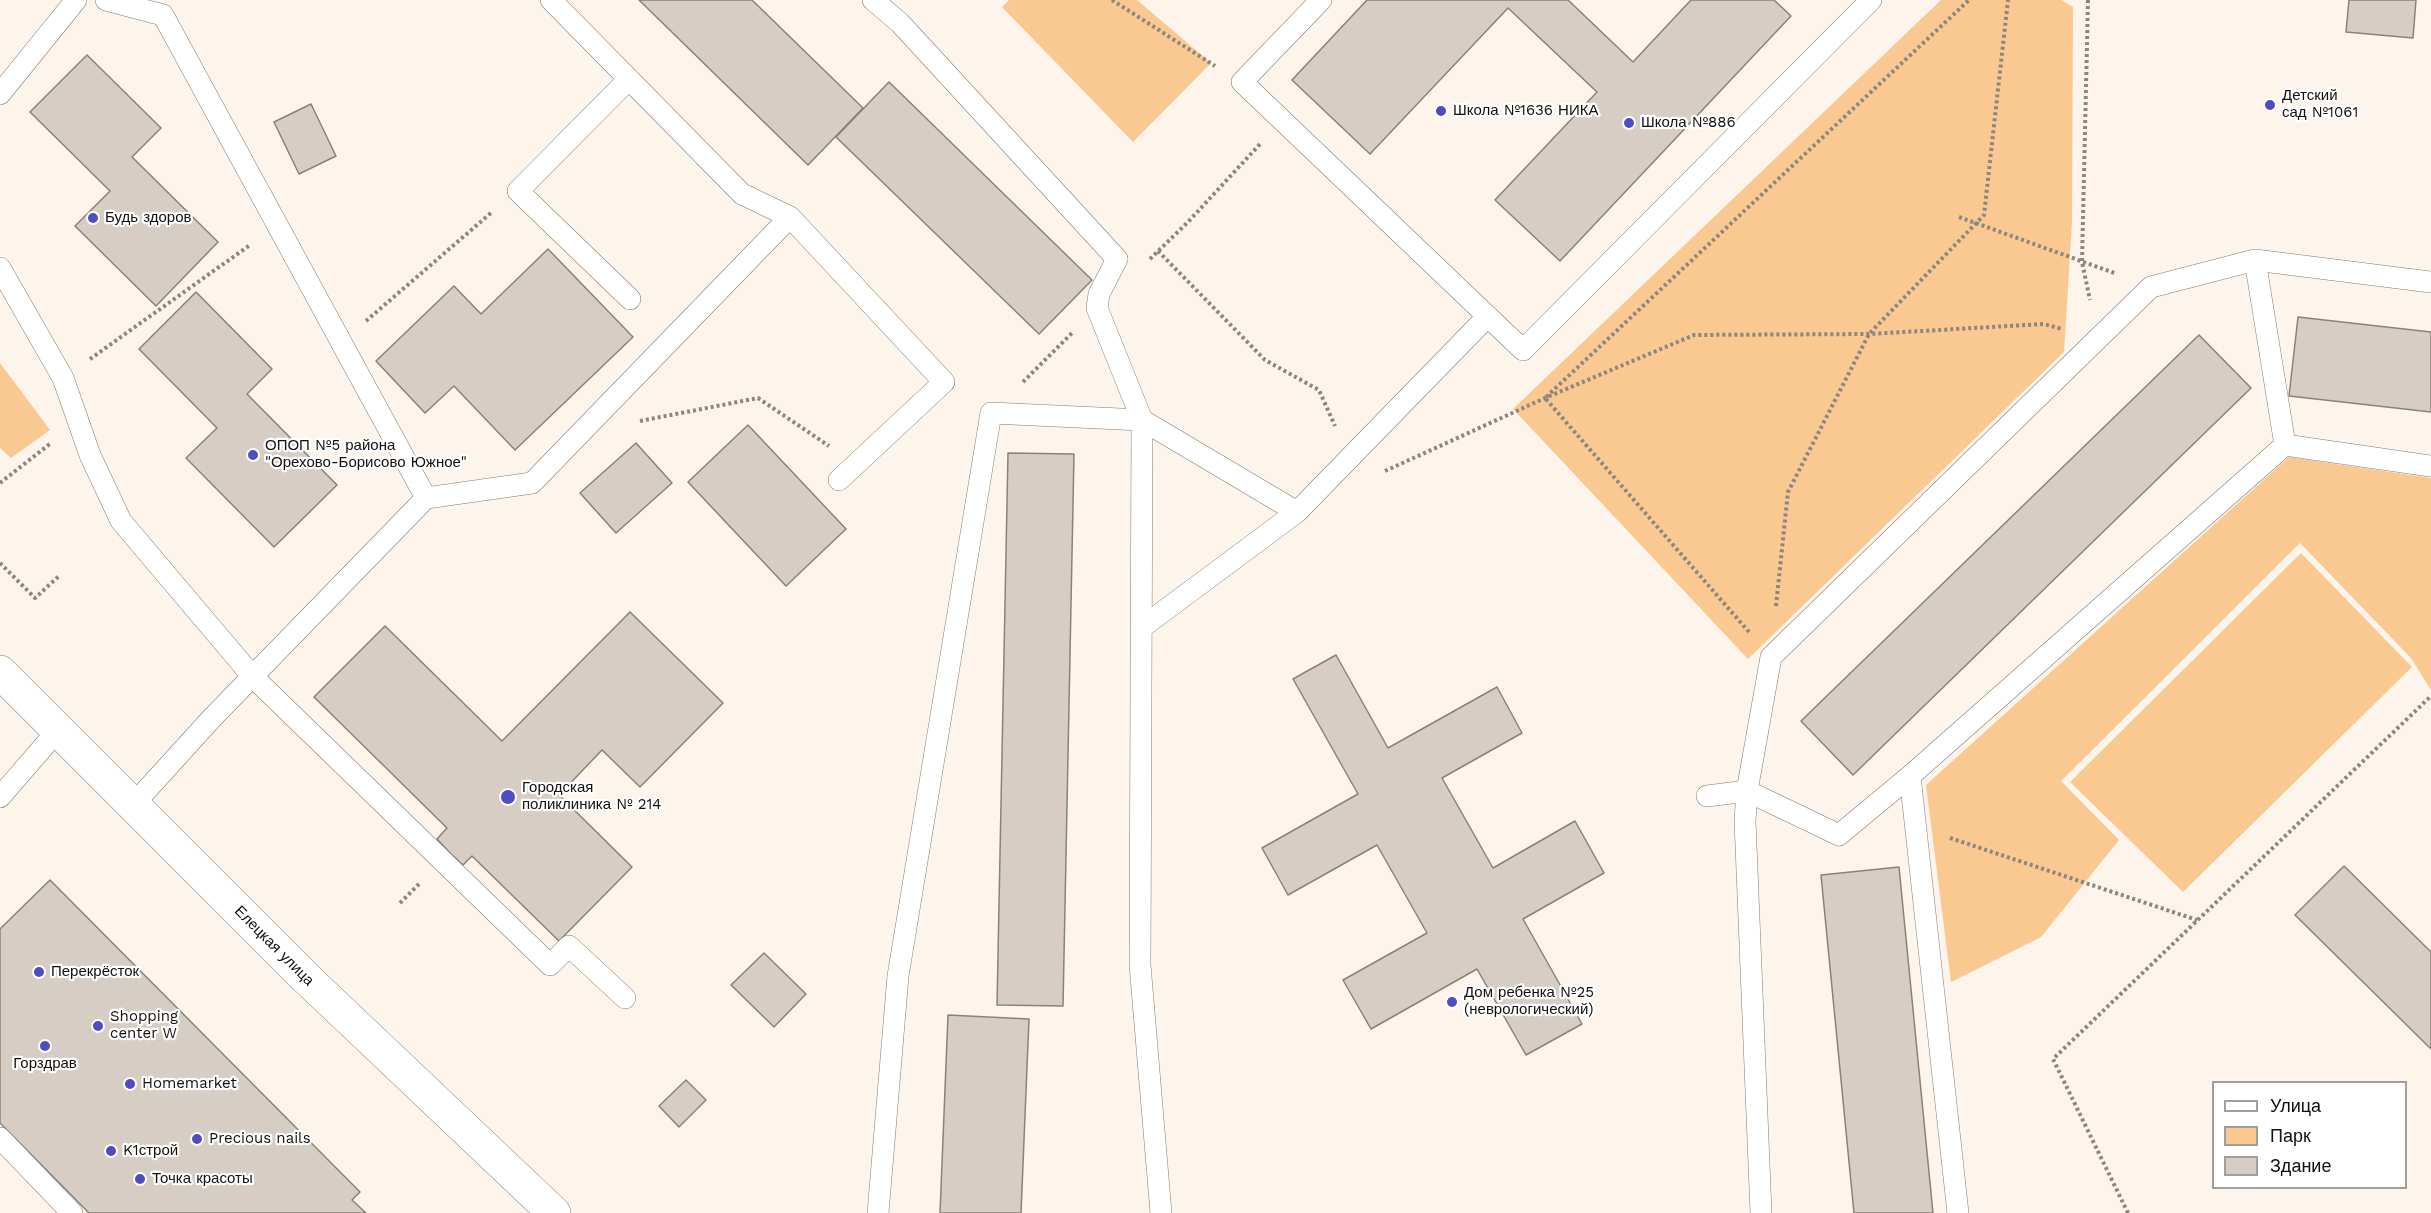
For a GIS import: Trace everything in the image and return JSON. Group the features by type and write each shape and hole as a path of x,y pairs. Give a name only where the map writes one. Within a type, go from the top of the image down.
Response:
{"street":[{"name":"Елецкая улица","path":"0,672 306,978 554,1213"}],"lane":[{"path":"0,94 76,0"},
{"path":"106,0 163,15 426,498"},
{"path":"551,0 742,194 790,218 944,382 839,480"},
{"path":"873,0 900,23 1117,259 1099,294 1097,308 1142,420 1140,965 1161,1213"},
{"path":"1321,0 1242,82 1523,351 1871,0"},
{"path":"629,79 518,190 630,299"},
{"path":"132,806 212,718 426,498 532,483 790,218"},
{"path":"2255,260 2285,445"},
{"path":"1761,1213 1745,821 1747,791 1771,657 2151,287 2255,260 2431,282"},
{"path":"0,268 63,378 90,455 121,521 254,677 550,965 570,946 625,998"},
{"path":"1141,627 1297,512 1487,317"},
{"path":"878,1213 898,976 991,412 1142,420 1297,512"},
{"path":"1707,796 1747,791 1839,835 1910,776 2285,445 2431,466"},
{"path":"0,797 58,730"},
{"path":"1910,776 1958,1213"},
{"path":"0,1138 72,1213"}],"path":[{"path":"1112,0 1242,82"},
{"path":"1545,398 1969,0"},
{"path":"1771,657 1788,492 1869,334 1978,224 1984,215 2008,0"},
{"path":"1383,472 1545,398 1694,335 1869,334 2044,324 2097,339 2082,262 2088,0"},
{"path":"341,342 518,190"},
{"path":"1959,217 2151,287"},
{"path":"63,378 278,225"},
{"path":"1158,251 1264,360 1319,390 1349,458"},
{"path":"1545,398 1771,657"},
{"path":"582,432 758,399 857,464"},
{"path":"0,483 78,422"},
{"path":"0,563 35,598 59,576"},
{"path":"2128,1213 2053,1059 2431,696"},
{"path":"1915,826 2197,920"}],"green space":[{"path":"1009,0 1137,0 1211,63 1133,142 1002,7"},
{"path":"1941,0 2061,0 2073,7 2072,222 2064,352 1748,659 1513,409"},
{"path":"0,363 50,430 11,458 0,448"},
{"path":"2289,457 2431,478 2431,690 2411,658 2300,543 2061,781 2119,840 2041,937 1951,982 1926,785"},
{"path":"2301,553 2412,667 2183,892 2070,782"}],"building":[{"path":"639,0 752,0 863,108 808,165"},
{"name":"Школа №886","path":"1367,0 1568,0 1633,62 1691,0 1774,0 1791,16 1560,261 1495,200 1597,92 1508,8 1370,154 1292,80"},
{"path":"2349,0 2416,0 2413,38 2346,32"},
{"path":"87,55 161,128 132,157 218,242 156,306 75,226 110,191 30,112"},
{"path":"889,82 1092,280 1039,334 836,137"},
{"path":"311,104 336,156 299,174 274,122"},
{"path":"548,249 633,337 515,450 454,386 425,413 376,361 454,286 481,314"},
{"path":"196,292 272,369 247,394 337,485 274,547 186,458 217,428 139,349"},
{"path":"2298,317 2431,332 2431,412 2289,396"},
{"path":"2199,335 2251,388 1853,775 1801,721"},
{"path":"748,425 846,529 786,586 688,482"},
{"path":"636,443 672,483 616,533 580,493"},
{"path":"1008,453 1074,454 1063,1006 997,1005"},
{"path":"630,612 723,703 640,787 602,750 559,795 632,867 559,941 472,856 463,865 450,853 437,839 447,828 314,697 385,626 502,741"},
{"path":"1336,655 1388,748 1497,687 1522,733 1442,778 1493,868 1575,821 1604,873 1523,919 1582,1024 1526,1055 1477,969 1371,1029 1343,980 1427,933 1377,845 1288,895 1262,848 1358,794 1293,679"},
{"path":"2344,866 2431,952 2431,1049 2295,915"},
{"path":"1899,867 1933,1213 1854,1213 1821,875"},
{"name":"Shopping center W","path":"50,880 360,1192 352,1200 366,1213 89,1213 0,1123 0,929"},
{"path":"764,953 806,994 774,1027 731,985"},
{"path":"948,1015 1029,1019 1021,1213 940,1213"},
{"path":"686,1080 706,1100 679,1127 659,1106"}],"place":[{"name":"Детский сад №1061","path":"2270,105"},
{"name":"Школа №1636 НИКА","path":"1441,111"},
{"name":"Школа №886","path":"1629,123"},
{"name":"Будь здоров","path":"93,218"},
{"name":"ОПОП №5 района \"Орехово-Борисово Южное\"","path":"253,455"},
{"name":"Городская поликлиника № 214","path":"508,797"},
{"name":"Перекрёсток","path":"39,972"},
{"name":"Дом ребенка №25 (неврологический)","path":"1452,1002"},
{"name":"Shopping center W","path":"98,1026"},
{"name":"Горздрав","path":"45,1046"},
{"name":"Homemarket","path":"130,1084"},
{"name":"Precious nails","path":"197,1139"},
{"name":"K1строй","path":"111,1151"},
{"name":"Точка красоты","path":"140,1179"}]}
